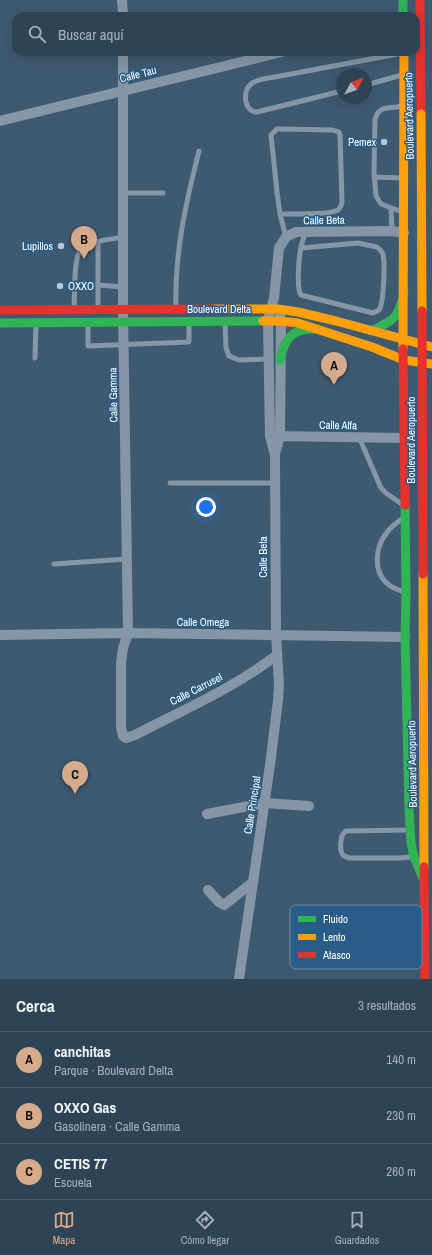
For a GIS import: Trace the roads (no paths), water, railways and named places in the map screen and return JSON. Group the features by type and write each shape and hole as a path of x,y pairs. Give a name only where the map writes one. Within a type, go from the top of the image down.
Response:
{"main road":[{"path":"403,0 403,12"},
{"name":"Boulevard Aeropuerto","path":"420,0 425,830 424,880 426,979"},
{"name":"Boulevard Aeropuerto","path":"404,56 403,340 405,405 405,637 409,808 410,830 414,857 424,880"},
{"path":"404,293 408,306 414,316 424,324 431,326"},
{"path":"371,331 395,318 401,309 404,293"},
{"name":"Boulevard Delta","path":"0,310 274,309 298,312 432,347"},
{"name":"Boulevard Delta","path":"0,323 281,321 298,323 372,347 404,360 432,364"},
{"path":"274,359 285,342 293,334 306,328 320,330"},
{"path":"405,405 410,396 421,383 432,380"}],"street":[{"path":"122,0 123,12"},
{"name":"Calle Gamma","path":"123,56 123,310 128,633 123,648 121,663 121,727 123,737"},
{"name":"Calle Tau","path":"0,121 265,56"},
{"name":"Calle Beta","path":"276,634 274,359 268,320 274,309 279,248 286,237 296,232 392,231 404,233"},
{"name":"Calle Beta","path":"274,309 281,321 274,359"},
{"name":"Calle Alfa","path":"275,436 405,438"},
{"name":"Calle Omega","path":"0,635 128,633 405,637"},
{"name":"Calle Principal","path":"239,979 265,803 278,700 279,685 276,634"},
{"name":"Calle Carrusel","path":"123,737 126,738 135,735 229,686 277,655"},
{"path":"207,814 265,803 309,806"},
{"path":"208,890 224,906 252,883"}],"lane":[{"path":"336,92 257,112 252,112 249,109 246,100 248,87 256,81 388,56"},
{"path":"372,83 404,75"},
{"path":"404,105 384,108 377,112 375,116 374,176 374,191 381,204 404,213"},
{"path":"280,214 326,213 337,211 340,208 342,201 339,132 332,130 282,128 273,132 271,140 280,214 286,237"},
{"path":"176,310 177,271 182,228 198,151"},
{"path":"374,176 404,178"},
{"path":"124,193 163,193"},
{"path":"391,208 392,231"},
{"path":"301,248 358,243 378,246 382,254 383,262 383,299 379,310 373,313 301,295 298,284 301,248 306,232"},
{"path":"74,310 77,256 82,248 85,245 124,237"},
{"path":"98,242 98,310"},
{"path":"98,285 124,287"},
{"path":"88,323 88,346 189,342 189,321"},
{"path":"225,321 226,348 229,356 239,360 274,359"},
{"path":"35,358 36,323"},
{"path":"359,437 381,488 405,506"},
{"path":"170,483 275,483"},
{"path":"405,516 388,532 380,544 377,566 383,578 390,586 406,593"},
{"path":"54,564 127,560"},
{"path":"425,830 346,831 341,836 342,853 345,857 349,858 399,858 425,856"}],"place":[{"name":"Pemex","path":"384,142"},
{"name":"Lupillos","path":"61,246"},
{"name":"OXXO Gas","path":"84,259"},
{"name":"OXXO","path":"60,286"},
{"name":"canchitas","path":"334,385"},
{"name":"CETIS 77","path":"75,794"}]}
